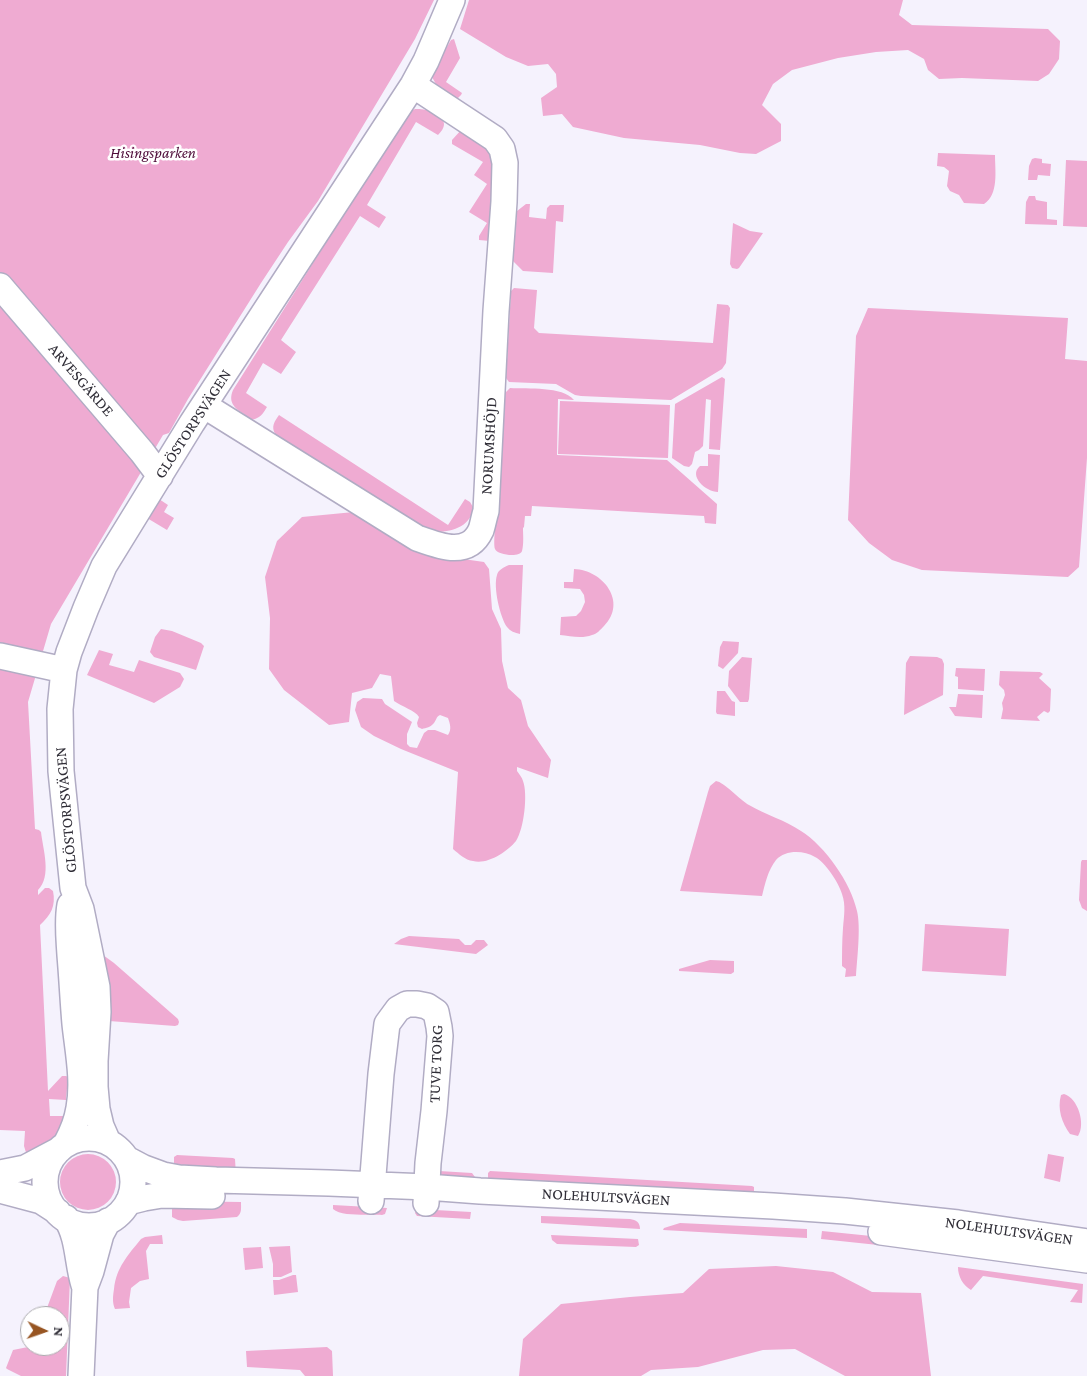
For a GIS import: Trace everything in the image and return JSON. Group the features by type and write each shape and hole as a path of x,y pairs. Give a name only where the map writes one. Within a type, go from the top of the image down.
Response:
{"street":[{"name":"GLÖSTORPSVÄGEN","path":"108,1142 101,1126 95,1087 98,987 81,909 73,888 60,759 60,709 64,670 86,608 104,566 192,423 205,406 413,85 426,61 452,0"},
{"name":"NORUMSHÖJD","path":"205,406 417,538 442,547 460,548 472,544 480,531 486,511 505,163 502,149 495,139 413,85"},
{"name":"ARVESGÄRDE","path":"0,286 142,452 160,476"},
{"path":"0,656 64,670"},
{"name":"GLÖSTORPSVÄGEN","path":"63,1147 74,1127 79,1109 81,1090 68,916 73,888"},
{"name":"TUVE TORG","path":"371,1193 387,1024 398,1009 407,1004 417,1004 427,1006 436,1012 440,1036 426,1195"},
{"path":"0,1173 25,1168 83,1138 100,1139 108,1142"},
{"name":"NOLEHULTSVÄGEN","path":"108,1142 127,1158 144,1168 163,1175 179,1178 225,1180 371,1193 814,1209 958,1223 1087,1242"},
{"path":"63,1147 49,1164 46,1182 48,1195 50,1201 72,1227 80,1273 85,1287"},
{"path":"0,1190 41,1201 76,1223 96,1225 108,1221 120,1213 131,1196 133,1174 127,1158"},
{"name":"NOLEHULTSVÄGEN","path":"128,1202 162,1195 294,1198 371,1193"},
{"name":"NOLEHULTSVÄGEN","path":"426,1195 813,1224 1087,1260"},
{"path":"81,1376 85,1287 101,1234 108,1221"}],"green space":[{"name":"Hisingsparken","path":"0,0 434,0 415,39 318,201 261,283 188,399 169,433 163,435 51,624 28,702 35,829 41,832 46,862 45,878 38,890 38,895 45,888 49,888 53,891 54,896 52,910 40,925 48,1091 62,1076 68,1077 66,1100 49,1099 50,1116 70,1116 57,1139 28,1159 24,1146 25,1131 0,1130"},
{"path":"469,0 903,0 899,15 912,25 1048,29 1060,41 1059,59 1049,74 1038,81 939,79 928,70 924,59 908,50 876,52 838,58 792,70 773,84 762,105 781,124 781,141 756,154 740,153 700,145 624,138 573,127 562,114 543,116 541,98 557,87 556,74 548,64 528,66 506,57 460,29"},
{"path":"454,39 460,58 446,82 462,93 457,99 437,86 432,77 441,57 451,40"},
{"path":"415,109 428,110 441,117 444,124 442,130 438,135 416,122 367,205 386,217 379,228 360,216 281,340 296,352 281,374 263,363 246,393 267,407 257,418 249,418 233,404 231,398 233,390 383,152 410,112"},
{"path":"462,129 494,153 490,241 479,240 479,236 487,223 469,212 487,184 474,175 483,162 452,144 452,140"},
{"path":"938,153 995,155 995,182 989,200 984,204 964,203 959,195 950,191 947,186 949,171 944,167 937,166"},
{"path":"1032,159 1042,159 1042,163 1051,164 1050,176 1038,175 1037,180 1028,180 1029,166"},
{"path":"1066,160 1087,161 1087,227 1063,226"},
{"path":"1029,196 1035,196 1036,200 1047,202 1047,219 1057,220 1057,225 1025,224 1026,202"},
{"path":"526,204 530,204 529,217 546,219 547,208 550,205 564,205 563,222 556,221 553,273 523,271 513,261 517,211"},
{"path":"733,223 750,231 763,233 737,269 732,268 730,264"},
{"path":"514,288 537,290 534,328 539,333 713,343 717,304 728,305 730,308 726,363 722,369 671,400 581,396 575,395 556,384 509,382 506,378 511,291"},
{"path":"868,308 1068,318 1065,359 1087,361 1087,458 1079,567 1068,577 922,570 892,560 869,543 848,520 856,336"},
{"path":"722,377 725,379 720,450 709,449 711,400 706,399 703,446 695,452 692,464 689,467 684,466 672,458 675,404"},
{"path":"510,388 553,390 561,392 574,400 558,399 557,455 667,460 717,504 716,524 705,523 704,516 532,506 531,516 525,516 522,551 517,554 508,555 500,553 495,549 494,536 504,399 505,393"},
{"path":"560,401 670,405 668,458 558,454"},
{"path":"279,415 448,525 465,499 473,507 468,520 463,525 449,531 428,531 276,435 273,427"},
{"path":"708,454 720,455 718,492 708,489 697,479 696,474 700,466 708,466"},
{"path":"159,499 168,505 164,512 174,518 167,530 147,518"},
{"path":"354,512 442,556 484,562 489,569 492,609 501,629 502,661 508,688 521,700 528,726 551,760 548,778 517,767 517,771 523,781 525,794 519,836 502,853 490,859 478,862 470,860 453,849 458,772 374,736 361,727 355,710 357,702 363,698 382,699 385,704 412,722 407,734 407,744 410,747 417,748 424,733 428,730 435,730 448,735 450,724 448,718 440,715 430,726 422,729 418,727 419,717 411,710 394,701 391,676 380,674 372,688 352,693 349,722 329,725 284,690 269,669 270,618 265,577 277,541 302,517"},
{"path":"509,565 523,565 520,634 513,632 507,627 498,602 496,580 498,573"},
{"path":"574,569 585,571 603,581 613,598 614,607 611,617 598,632 584,637 560,635 561,617 576,616 581,611 585,602 584,595 580,589 564,588 564,582 573,582"},
{"path":"161,629 172,631 204,646 196,670 154,657 150,652 155,637"},
{"path":"723,641 739,642 738,653 723,669 718,666 720,647"},
{"path":"99,650 113,654 109,665 134,672 139,660 180,673 184,679 180,687 154,703 87,675"},
{"path":"910,656 937,657 942,659 944,664 943,695 904,715 906,663"},
{"path":"742,657 752,658 748,702 740,702 728,686 729,671"},
{"path":"956,668 985,669 984,691 958,689 958,677 955,676"},
{"path":"1000,671 1040,672 1043,674 1039,678 1051,689 1050,711 1048,713 1044,711 1037,717 1040,721 1001,719 1002,703 1005,695 1004,690 999,685"},
{"path":"717,691 725,691 732,701 735,702 735,716 717,714"},
{"path":"958,694 983,695 982,718 955,716 949,707 956,707"},
{"path":"716,781 723,784 749,805 801,831 819,846 836,866 849,889 857,911 859,935 856,976 845,977 846,969 842,966 844,902 842,894 831,873 815,857 800,852 784,854 776,860 771,868 762,896 680,891 708,792 710,786"},
{"path":"1082,860 1087,860 1087,911 1082,908 1079,900"},
{"path":"925,924 1009,929 1006,976 922,971"},
{"path":"409,936 459,939 465,945 471,945 476,940 484,940 488,945 476,954 394,944"},
{"path":"103,955 178,1019 178,1025 109,1021"},
{"path":"710,960 734,961 734,972 731,974 679,971 679,969"},
{"path":"1061,1095 1069,1096 1077,1106 1081,1118 1078,1136 1070,1134 1063,1121 1060,1111 1060,1100"},
{"path":"88,1154 99,1156 108,1162 114,1171 116,1182 114,1193 108,1202 99,1208 88,1210 77,1208 68,1202 62,1193 60,1182 62,1171 68,1162 77,1156"},
{"path":"1048,1154 1064,1157 1060,1182 1044,1178"},
{"path":"177,1155 233,1158 235,1159 236,1175 174,1171 174,1157"},
{"path":"439,1171 472,1173 475,1177 474,1185 442,1178"},
{"path":"490,1171 752,1186 754,1187 754,1193 488,1186 488,1173"},
{"path":"172,1201 241,1202 241,1211 237,1217 183,1221 172,1217"},
{"path":"333,1205 387,1208 385,1214 382,1215 356,1215 337,1212 333,1209"},
{"path":"417,1209 471,1212 470,1219 417,1216 415,1213"},
{"path":"541,1216 630,1219 637,1222 640,1229 541,1223"},
{"path":"680,1223 807,1229 807,1238 663,1230"},
{"path":"822,1231 881,1237 935,1251 821,1239"},
{"path":"162,1235 163,1244 150,1244 146,1251 149,1279 140,1281 131,1288 130,1308 115,1309 113,1299 115,1281 123,1262 141,1239"},
{"path":"551,1235 638,1239 639,1245 636,1247 557,1244 552,1240"},
{"path":"290,1246 292,1272 281,1277 273,1277 273,1264 269,1247"},
{"path":"261,1247 263,1268 245,1270 243,1248"},
{"path":"776,1266 833,1272 872,1292 921,1293 931,1376 845,1376 795,1349 763,1350 698,1367 651,1370 641,1376 519,1376 523,1339 561,1304 683,1293 709,1269"},
{"path":"958,1267 1083,1284 1082,1303 1070,1302 1078,1290 983,1276 971,1290 961,1280"},
{"path":"296,1275 298,1292 274,1295 273,1280"},
{"path":"63,1276 70,1278 69,1306 48,1306 57,1281"},
{"path":"327,1347 332,1351 333,1376 305,1376 300,1370 247,1367 246,1351"},
{"path":"20,1349 20,1356 67,1356 66,1376 21,1376 6,1368 13,1350"}]}
